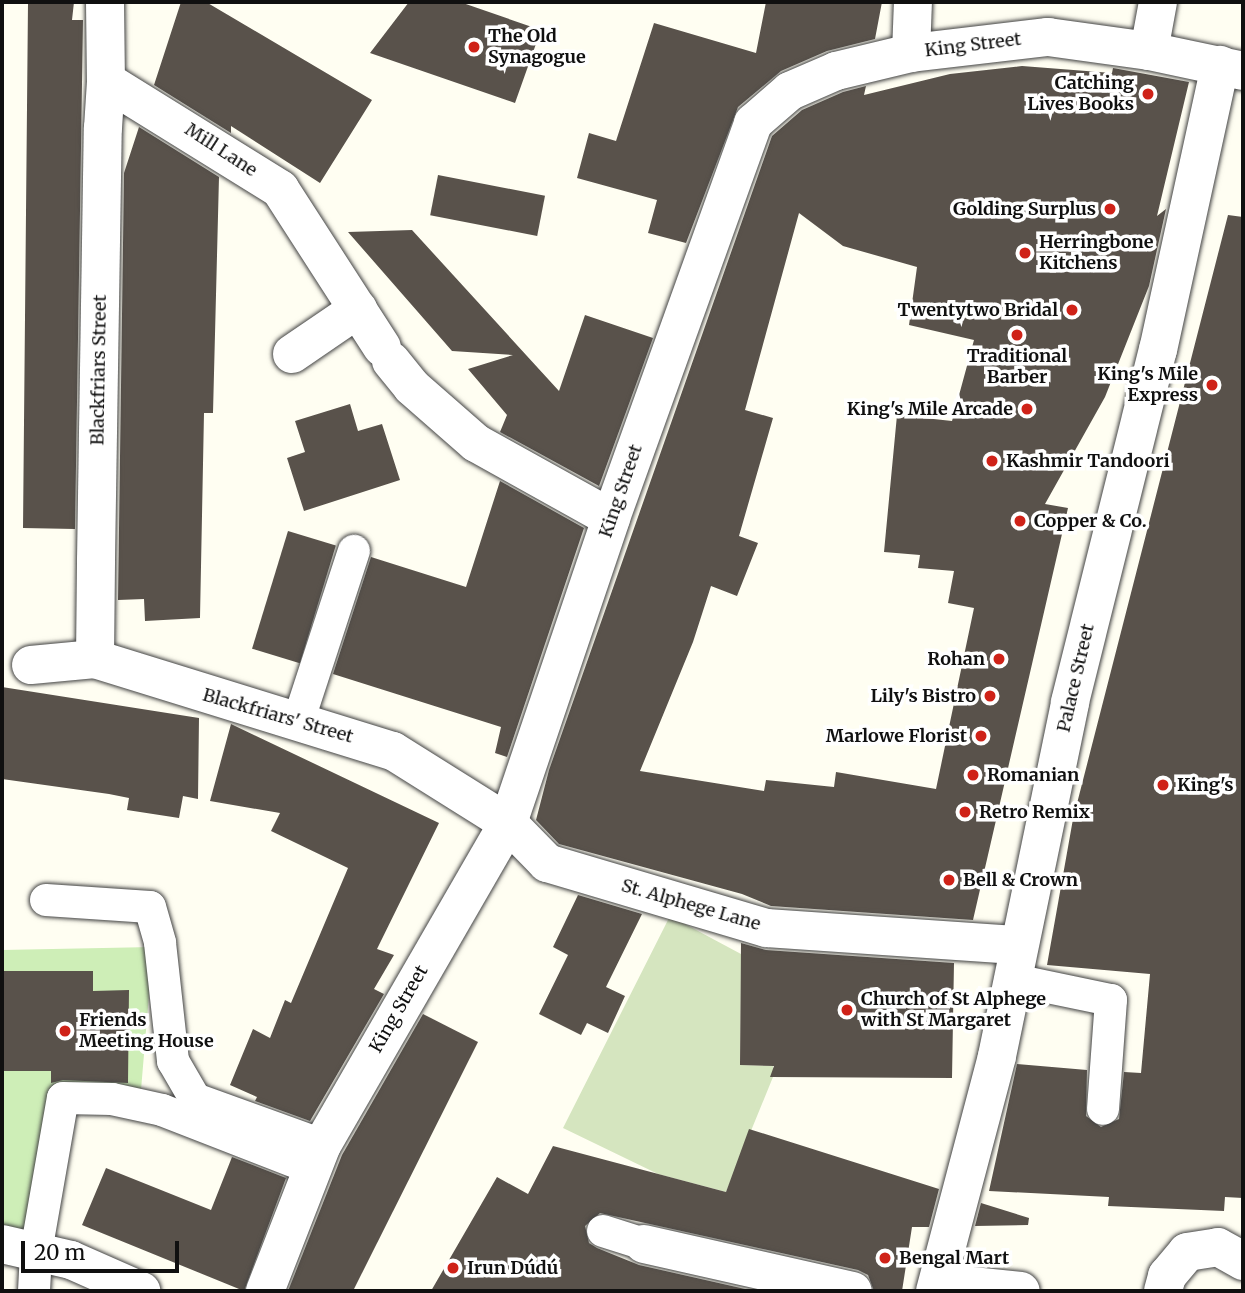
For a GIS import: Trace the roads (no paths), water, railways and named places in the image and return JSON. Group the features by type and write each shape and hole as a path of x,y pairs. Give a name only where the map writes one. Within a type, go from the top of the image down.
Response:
{"street":[{"path":"105,2 106,81"},
{"path":"911,53 913,2"},
{"path":"1149,51 1158,2"},
{"name":"King Street","path":"265,1291 316,1156 508,823 611,518 753,123 790,91 824,76 911,53 1048,37 1149,51 1232,68"},
{"name":"Palace Street","path":"941,1286 1016,963 1070,702 1232,68"},
{"name":"Blackfriars Street","path":"95,659 103,128 106,81"},
{"name":"Mill Lane","path":"106,81 280,189 386,354 412,387 476,443 611,518"},
{"path":"292,354 358,309"},
{"name":"Blackfriars' Street","path":"31,665 95,659 181,688 299,719 393,751 508,823"},
{"name":"St. Alphege Lane","path":"508,823 547,863 767,928 1016,963"},
{"path":"644,1244 853,1291"},
{"path":"1163,1291 1167,1276 1187,1252 1218,1247 1243,1261"},
{"path":"19,1248 71,1260 141,1291"},
{"path":"941,1286 1021,1291"}],"lane":[{"path":"299,719 354,551"},
{"path":"46,900 150,907 160,943 173,1061 195,1098 316,1156"},
{"path":"1016,963 1111,1000 1103,1109"},
{"path":"34,1291 19,1248 63,1098 112,1099 162,1110 316,1156"},
{"path":"603,1231 644,1244"}],"place":[{"name":"The Old Synagogue","path":"474,47"},
{"name":"Catching Lives Books","path":"1148,94"},
{"name":"Golding Surplus","path":"1110,209"},
{"name":"Herringbone Kitchens","path":"1025,253"},
{"name":"Twentytwo Bridal","path":"1072,310"},
{"name":"Traditional Barber","path":"1017,335"},
{"name":"King's Mile Express","path":"1212,385"},
{"name":"King's Mile Arcade","path":"1027,409"},
{"name":"Kashmir Tandoori","path":"992,461"},
{"name":"Copper & Co.","path":"1020,521"},
{"name":"Rohan","path":"999,659"},
{"name":"Lily's Bistro","path":"990,696"},
{"name":"Marlowe Florist","path":"981,736"},
{"name":"Romanian","path":"973,775"},
{"name":"King's","path":"1163,785"},
{"name":"Retro Remix","path":"965,812"},
{"name":"Bell & Crown","path":"949,880"},
{"name":"Church of St Alphege with St Margaret","path":"847,1010"},
{"name":"Friends Meeting House","path":"65,1031"},
{"name":"Bengal Mart","path":"885,1258"},
{"name":"Irun Dúdú","path":"453,1268"}]}
